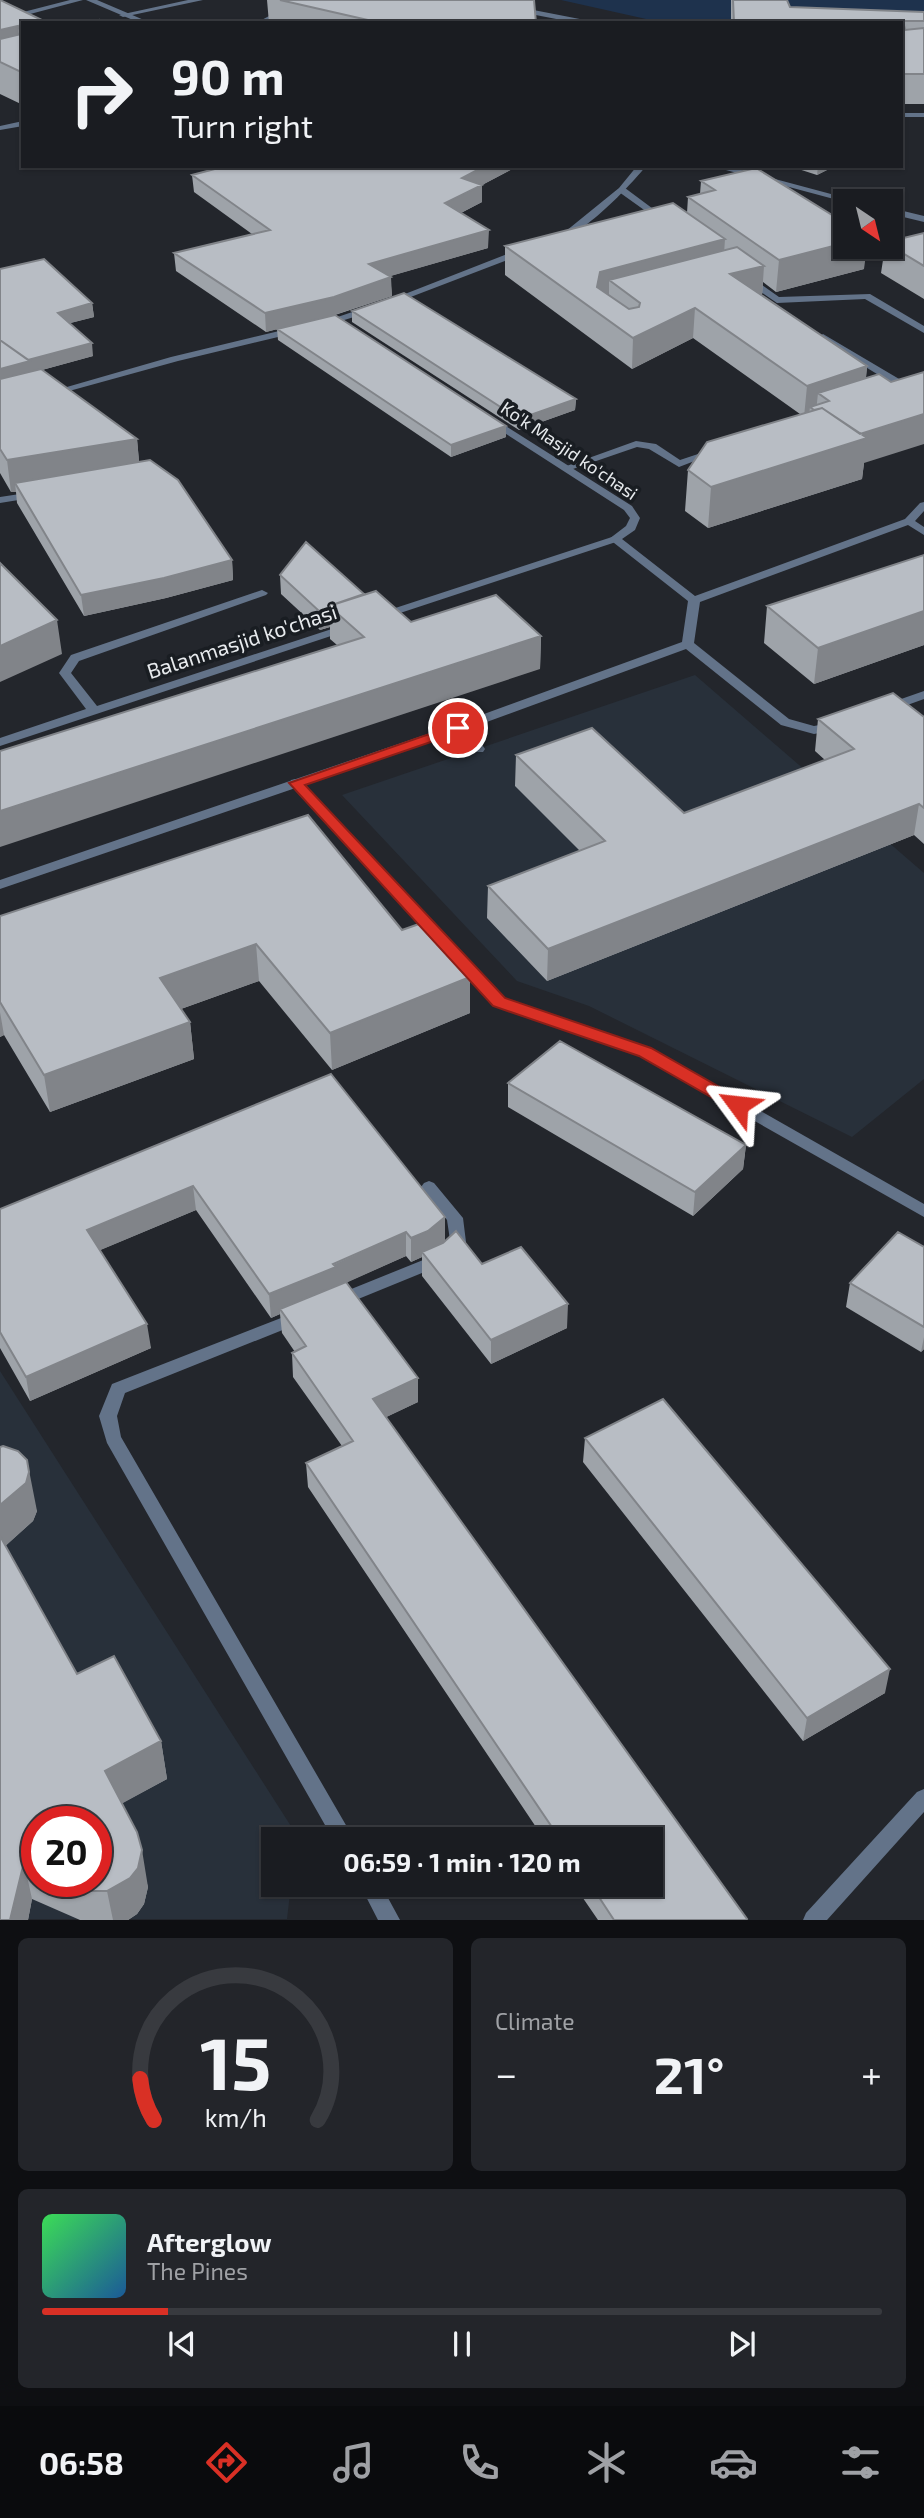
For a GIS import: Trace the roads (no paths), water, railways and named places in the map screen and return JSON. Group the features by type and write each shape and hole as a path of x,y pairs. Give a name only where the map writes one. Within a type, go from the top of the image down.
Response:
{"street":[{"path":"0,20 79,0"},
{"path":"90,0 141,21"},
{"path":"123,15 199,0"},
{"path":"264,21 305,0"},
{"path":"513,9 579,21"},
{"path":"903,115 924,115"},
{"path":"0,128 21,123"},
{"path":"543,243 569,233 622,190 640,168"},
{"path":"723,168 833,196"},
{"path":"622,190 675,227"},
{"path":"903,214 924,219"},
{"path":"36,397 175,359 338,320 530,248"},
{"path":"737,271 777,300 867,296 924,330"},
{"path":"338,320 349,328"},
{"path":"818,334 911,387 894,393"},
{"name":"Ko'k Masjid ko'chasi","path":"475,409 628,508 635,518 631,528 615,538"},
{"path":"566,468 635,444 652,446 679,464 729,447"},
{"path":"0,500 41,493"},
{"path":"694,600 909,521 924,505"},
{"path":"909,521 924,532"},
{"path":"615,538 694,600"},
{"name":"Balanmasjid ko'chasi","path":"368,620 615,538"},
{"path":"94,711 65,673 75,658 262,593"},
{"path":"688,644 694,600"},
{"name":"Balanmasjid ko'chasi","path":"0,742 355,625"},
{"path":"688,644 785,722 814,730 851,722"},
{"path":"0,885 458,728 688,644"},
{"path":"875,713 924,695"},
{"path":"458,728 479,749"},
{"path":"296,783 499,1002 645,1052 924,1211"},
{"path":"337,1827 113,1438 108,1416 118,1389 436,1261 458,1242 455,1218 429,1187"},
{"path":"813,1920 924,1798"},
{"path":"377,1897 390,1920"}]}
